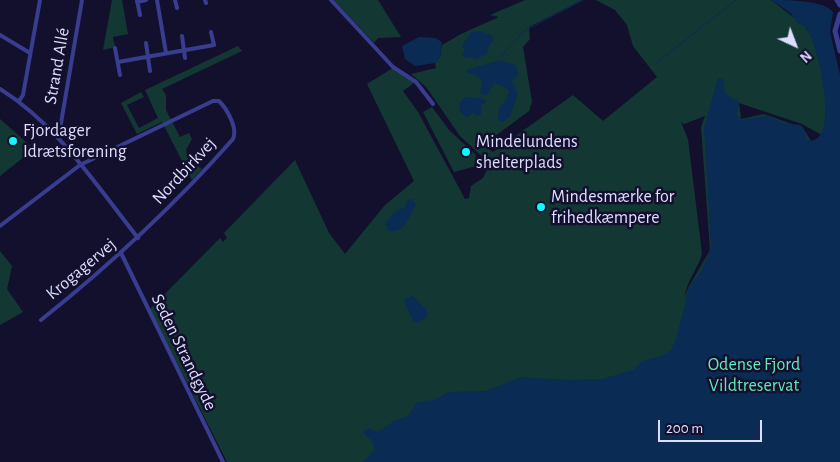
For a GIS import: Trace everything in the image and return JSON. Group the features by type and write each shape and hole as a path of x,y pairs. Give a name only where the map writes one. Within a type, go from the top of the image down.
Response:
{"street":[{"path":"19,101 23,95 39,2 33,0"},
{"name":"Strand Allé","path":"56,135 60,129 82,0"},
{"path":"140,15 137,1 146,0"},
{"path":"156,0 166,53"},
{"path":"175,0 176,8"},
{"path":"331,0 393,67 416,82 433,104"},
{"path":"837,0 840,5"},
{"path":"840,14 835,31 840,51"},
{"path":"118,62 214,45 211,32"},
{"path":"0,35 30,53"},
{"path":"182,36 185,58"},
{"path":"146,43 150,71"},
{"path":"115,48 120,75"},
{"path":"0,89 19,101 56,135 138,238"},
{"name":"Nordbirkvej","path":"80,165 214,101 219,101 224,106 234,129 233,139 185,192 138,238"},
{"path":"0,226 80,165"},
{"name":"Krogagervej","path":"41,320 138,238"},
{"name":"Seden Strandgyde","path":"121,253 223,462"}],"green space":[{"path":"112,0 122,0 128,34 113,37 115,47 103,50"},
{"path":"334,0 378,0 401,37 378,38 374,43"},
{"path":"525,0 582,0 529,27 530,39 523,47 532,102 529,111 483,145 493,152 573,95 603,121 657,77 633,46 627,25 615,10 596,0 771,0 805,26 815,43 824,71 829,103 828,125 822,135 802,124 739,103 741,119 764,114 803,128 811,141 837,134 840,462 227,462 150,309 220,238 223,242 227,238 224,233 295,160 329,233 345,254 385,205 414,181 367,84 393,68 414,83 403,91 418,112 465,199 469,198 471,186 483,178 490,164 460,136 426,87 411,74 436,68 435,63 440,57 442,45 499,17 490,15","holes":["705,116 701,127 710,250 688,288 685,297 686,291 702,254 688,139 681,122 684,124"]},
{"path":"238,46 242,51 162,89 166,95 166,110 180,137 189,133 192,139 186,150 188,158 202,169 192,180 162,122 137,134 121,103 141,92 144,97 127,105 139,128 158,118 145,90"},
{"path":"432,107 449,130 476,155 475,161 480,165 454,172 423,112"},
{"name":"Fjordager Idrætsforening","path":"0,119 34,149 0,176"},
{"path":"0,251 12,266 7,289 23,312 0,325"}],"water":[{"name":"Odense Fjord Vildtreservat","path":"771,0 814,3 822,5 833,12 830,32 840,75 840,462 363,462 375,450 373,442 364,434 364,431 368,428 378,432 394,421 408,416 417,402 434,400 448,392 486,391 521,377 569,380 602,379 633,370 643,361 663,355 671,350 677,336 689,287 702,270 711,248 704,128 718,78 723,79 725,93 739,102 737,115 741,120 767,116 784,123 800,125 803,127 807,139 811,141 820,136 824,125 824,90 812,39 806,27 797,23 791,14"},
{"path":"480,31 492,35 493,41 489,45 487,54 475,60 472,57 464,58 462,55 465,49 462,46 471,32"},
{"path":"419,37 435,38 442,42 440,57 435,63 415,66 405,59 402,46"},
{"path":"500,60 515,65 519,74 512,81 518,93 510,117 502,122 498,119 499,106 505,102 509,92 507,89 495,83 486,96 480,93 482,80 466,70"},
{"path":"466,97 481,98 487,101 481,106 481,115 476,116 474,112 468,117 463,115 459,110 460,102"},
{"path":"412,199 416,205 404,227 395,231 389,231 385,222 397,210 405,208 407,200"},
{"path":"412,295 427,310 427,316 418,323 413,321 404,301"}],"waterway":[{"path":"501,56 524,31 583,0"},
{"path":"655,64 736,0"},
{"path":"541,203 546,208 541,213 536,208 541,203"}],"place":[{"name":"Fjordager Idrætsforening","path":"13,141"},
{"name":"Mindelundens shelterplads","path":"466,152"},
{"name":"Mindesmærke for frihedkæmpere","path":"541,207"}]}
